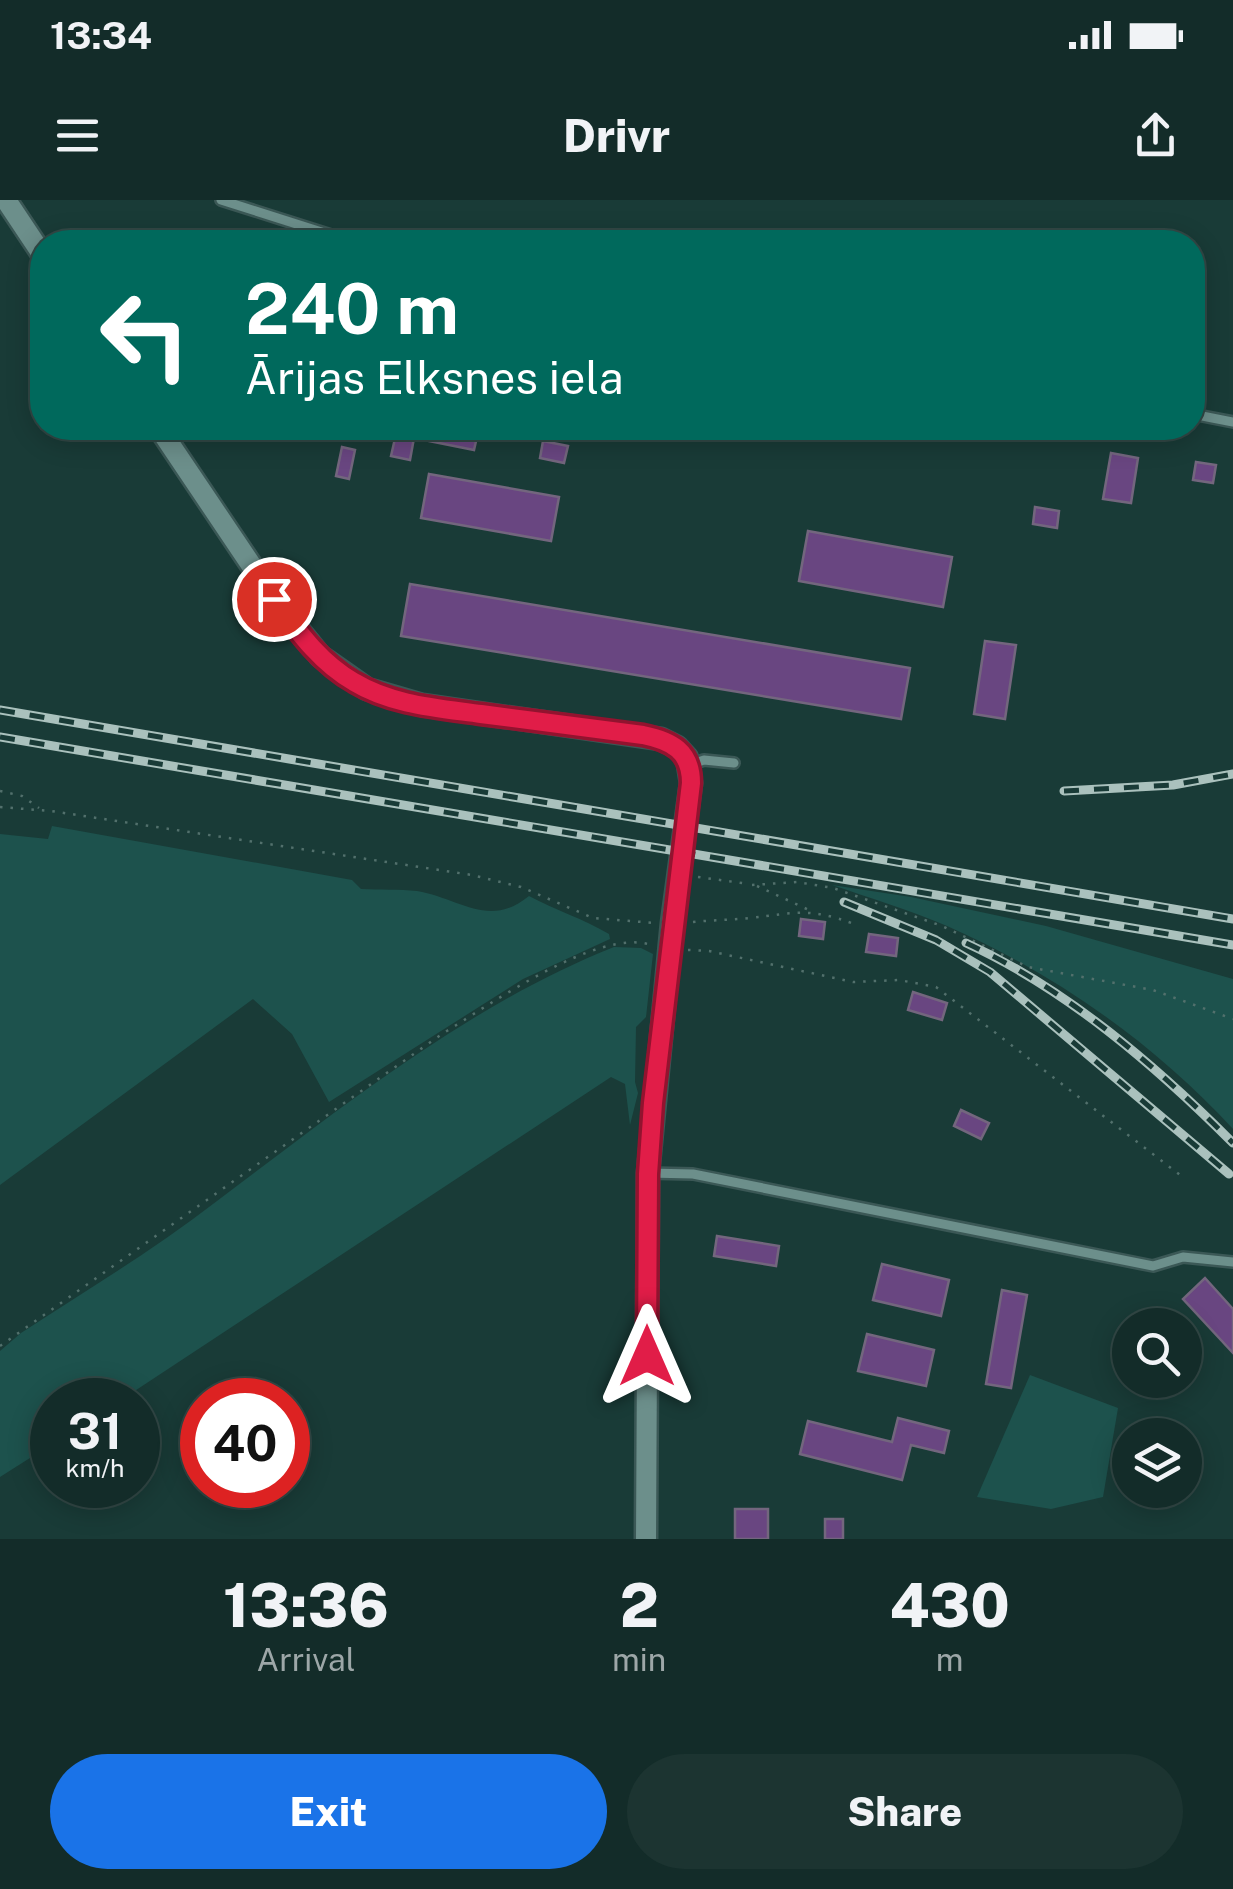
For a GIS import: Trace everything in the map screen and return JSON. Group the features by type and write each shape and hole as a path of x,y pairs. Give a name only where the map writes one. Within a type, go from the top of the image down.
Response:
{"street":[{"path":"6,200 30,236"},
{"path":"167,440 299,633 330,666 354,682 422,706 661,739 677,747 690,765 648,1174 646,1539"}],"lane":[{"path":"221,200 315,230"},
{"path":"1205,417 1233,422"},
{"path":"690,765 704,760 734,763"},
{"path":"648,1174 693,1174 1153,1266 1182,1256 1233,1262"}],"path":[{"path":"0,791 22,796 42,810"},
{"path":"0,807 42,810 472,876 521,887 605,921 672,923 812,912"},
{"path":"680,865 699,877 752,885 797,882 833,888 930,922 1028,967 1154,990 1233,1019"},
{"path":"752,885 812,912 854,924"},
{"path":"0,1346 372,1080 514,991 609,944 636,942 669,950 708,951 853,982 898,980 936,987 1180,1175"}],"shaded area":[{"path":"52,826 352,880 361,889 417,891 487,911 514,906 529,896 609,934 610,939 523,979 329,1102 292,1034 253,999 0,1185 0,834 48,839"},
{"path":"832,885 911,897 1046,926 1233,979 1233,1129 1136,1039 1064,988 947,926"},
{"path":"614,947 641,948 653,954 646,1017 636,1027 638,1093 630,1125 625,1084 611,1077 154,1378 30,1378 30,1458 0,1477 0,1351 21,1333 170,1236 407,1061 508,998"},
{"path":"1030,1375 1118,1408 1116,1418 1112,1418 1103,1497 1051,1509 977,1497"}],"building":[{"path":"395,440 414,440 410,460 391,456"},
{"path":"424,440 476,440 474,450"},
{"path":"543,441 568,446 564,463 540,458"},
{"path":"342,447 355,450 349,479 336,476"},
{"path":"1111,453 1138,458 1131,503 1103,499"},
{"path":"1196,462 1216,465 1213,483 1193,480"},
{"path":"429,474 559,497 551,541 421,518"},
{"path":"1035,507 1059,511 1057,528 1033,524"},
{"path":"808,531 952,557 943,607 799,581"},
{"path":"410,584 910,668 901,719 401,636"},
{"path":"985,641 1016,645 1005,719 974,714"},
{"path":"801,919 825,922 823,939 799,936"},
{"path":"869,934 898,938 896,956 866,952"},
{"path":"913,992 947,1003 942,1020 908,1010"},
{"path":"961,1110 989,1123 981,1139 954,1126"},
{"path":"717,1236 779,1246 776,1266 714,1256"},
{"path":"882,1264 949,1280 941,1316 873,1300"},
{"path":"1205,1278 1233,1309 1233,1353 1202,1320 1202,1308 1191,1308 1183,1299"},
{"path":"1002,1290 1027,1295 1011,1388 986,1384"},
{"path":"867,1334 934,1350 926,1386 858,1371"},
{"path":"898,1418 949,1431 944,1453 911,1445 902,1480 800,1454 808,1421 892,1442"},
{"path":"735,1509 768,1509 768,1539 735,1539"},
{"path":"825,1519 843,1519 843,1539 825,1539"}],"railway":[{"path":"0,710 1233,919"},
{"path":"0,737 1233,945"},
{"path":"1064,791 1173,785 1233,774"},
{"path":"844,902 936,940 990,972 1229,1174"},
{"path":"966,943 1075,1006 1141,1058 1233,1143"}],"route":[{"path":"274,599 330,666 380,694 422,706 643,735 670,742 687,758 691,783 669,950 648,1174 647,1356"}]}
